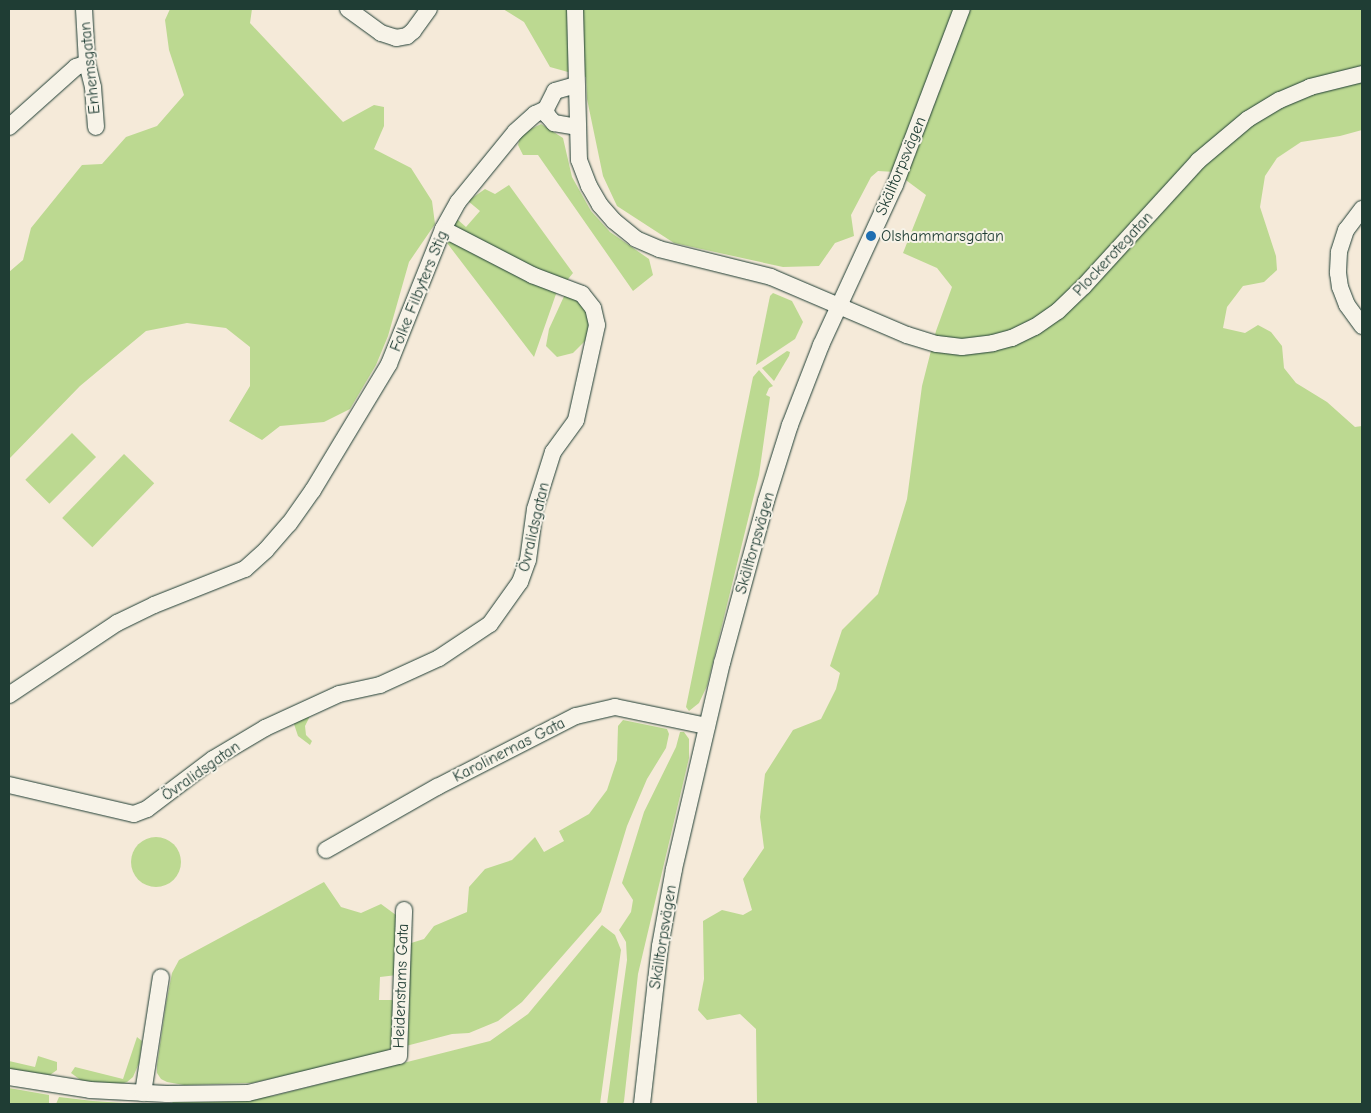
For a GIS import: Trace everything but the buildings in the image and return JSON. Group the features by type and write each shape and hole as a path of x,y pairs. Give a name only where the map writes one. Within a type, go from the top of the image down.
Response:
{"street":[{"name":"Enhemsgatan","path":"84,9 87,63 93,87 96,126"},
{"path":"348,9 390,38 401,38 414,31 429,9"},
{"path":"575,9 579,160 589,186 600,205 614,221 636,238 666,251 771,277 838,305"},
{"name":"Skälltorpsvägen","path":"642,1104 660,946 674,869 742,585 790,425 838,305 895,185 962,9"},
{"path":"9,127 76,67 87,63"},
{"name":"Plockerotegatan","path":"838,305 907,335 943,344 962,347 981,346 1018,335 1046,320 1070,300 1192,167 1236,128 1262,110 1297,92 1362,74"},
{"path":"576,85 555,91 546,109 547,115 554,123 577,127"},
{"name":"Folke Filbyters Stig","path":"9,695 84,652 97,635 138,612 245,568 266,550 316,496 389,364 443,228 458,202 515,132 535,114 546,109"},
{"path":"1362,209 1346,230 1339,252 1338,273 1340,287 1347,305 1362,326"},
{"name":"Övralidsgatan","path":"9,785 134,814 146,809 213,759 265,728 339,694 380,685 439,658 490,624 520,582 528,560 535,509 553,452 576,420 597,325 593,308 582,294 532,276 443,228"},
{"name":"Karolinernas Gata","path":"326,850 438,787 576,716 615,707 707,726"},
{"name":"Heidenstams Gata","path":"9,1077 55,1086 143,1093 248,1093 399,1056 404,910"},
{"path":"143,1093 161,977"}],"green space":[{"path":"170,9 252,9 250,23 343,122 374,105 384,107 384,126 374,149 411,168 432,201 435,224 409,262 388,336 376,365 350,409 324,422 280,426 262,440 229,421 250,386 250,347 226,328 187,323 146,331 80,386 9,459 9,272 23,260 31,228 82,165 102,164 126,137 157,126 184,95 169,50 165,20"},
{"path":"503,9 1362,9 1362,130 1340,136 1301,142 1277,158 1265,176 1260,207 1276,256 1277,270 1264,282 1243,286 1227,307 1223,328 1245,333 1258,325 1271,332 1282,346 1284,368 1296,383 1327,402 1355,427 1362,426 1362,1104 757,1104 756,1029 740,1014 707,1020 698,1010 704,979 703,921 722,910 743,915 752,910 743,879 764,848 760,817 765,774 793,730 821,719 836,689 840,673 830,666 842,630 878,594 907,499 922,386 936,331 952,287 937,268 903,253 926,195 895,172 878,171 871,177 851,215 854,236 835,243 819,266 783,267 674,243 617,206 603,176 587,99 586,77 550,67 524,22"},
{"path":"541,124 563,138 572,177 591,211 610,232 649,259 653,275 633,291 538,155 523,155 518,145 521,134"},
{"path":"509,185 573,273 556,294 534,357 444,239 452,221 458,220 466,227 480,211 468,201 485,189 495,194"},
{"path":"566,292 582,297 591,319 585,341 573,353 557,357 546,346 549,329"},
{"path":"773,293 792,301 803,322 795,339 756,365 770,296"},
{"path":"787,351 790,352 789,356 774,381 762,368"},
{"path":"759,370 773,386 769,388 766,395 770,397 759,475 707,686 699,703 689,711 686,707 753,377"},
{"path":"72,433 96,457 49,504 25,480"},
{"path":"124,454 154,483 92,547 62,518"},
{"path":"310,716 305,726 306,735 312,741 310,745 298,736 294,720"},
{"path":"623,720 667,729 669,734 666,748 647,779 627,826 601,912 522,1002 498,1021 469,1033 452,1034 402,1047 408,944 424,939 434,926 467,912 469,887 485,869 512,860 535,837 544,852 564,841 559,831 589,814 607,790 617,760 618,726"},
{"path":"680,732 684,732 689,739 689,758 638,974 624,1101 623,1104 607,1104 627,960 626,942 619,930 631,912 633,900 622,883 644,812 676,747"},
{"path":"161,837 174,844 180,852 180,872 174,880 166,886 151,887 138,880 132,872 131,857 138,844 146,838"},
{"path":"324,882 341,907 361,913 381,904 400,918 397,975 380,977 379,1000 392,1000 396,1005 395,1042 391,1048 382,1054 252,1083 184,1085 161,1079 157,1073 157,1065 166,1004 172,973 179,960"},
{"path":"602,925 615,935 621,950 600,1104 171,1104 174,1101 273,1096 490,1041 528,1014"},
{"path":"137,1037 142,1041 139,1063 133,1077 127,1082 121,1084 82,1081 71,1073 75,1067 123,1079"},
{"path":"38,1056 57,1062 57,1070 50,1075 9,1069 9,1061 35,1067"},
{"path":"9,1088 49,1095 49,1104 9,1104"},
{"path":"59,1097 93,1101 138,1104 56,1104"}],"place":[{"name":"Olshammarsgatan","path":"871,236"}]}
